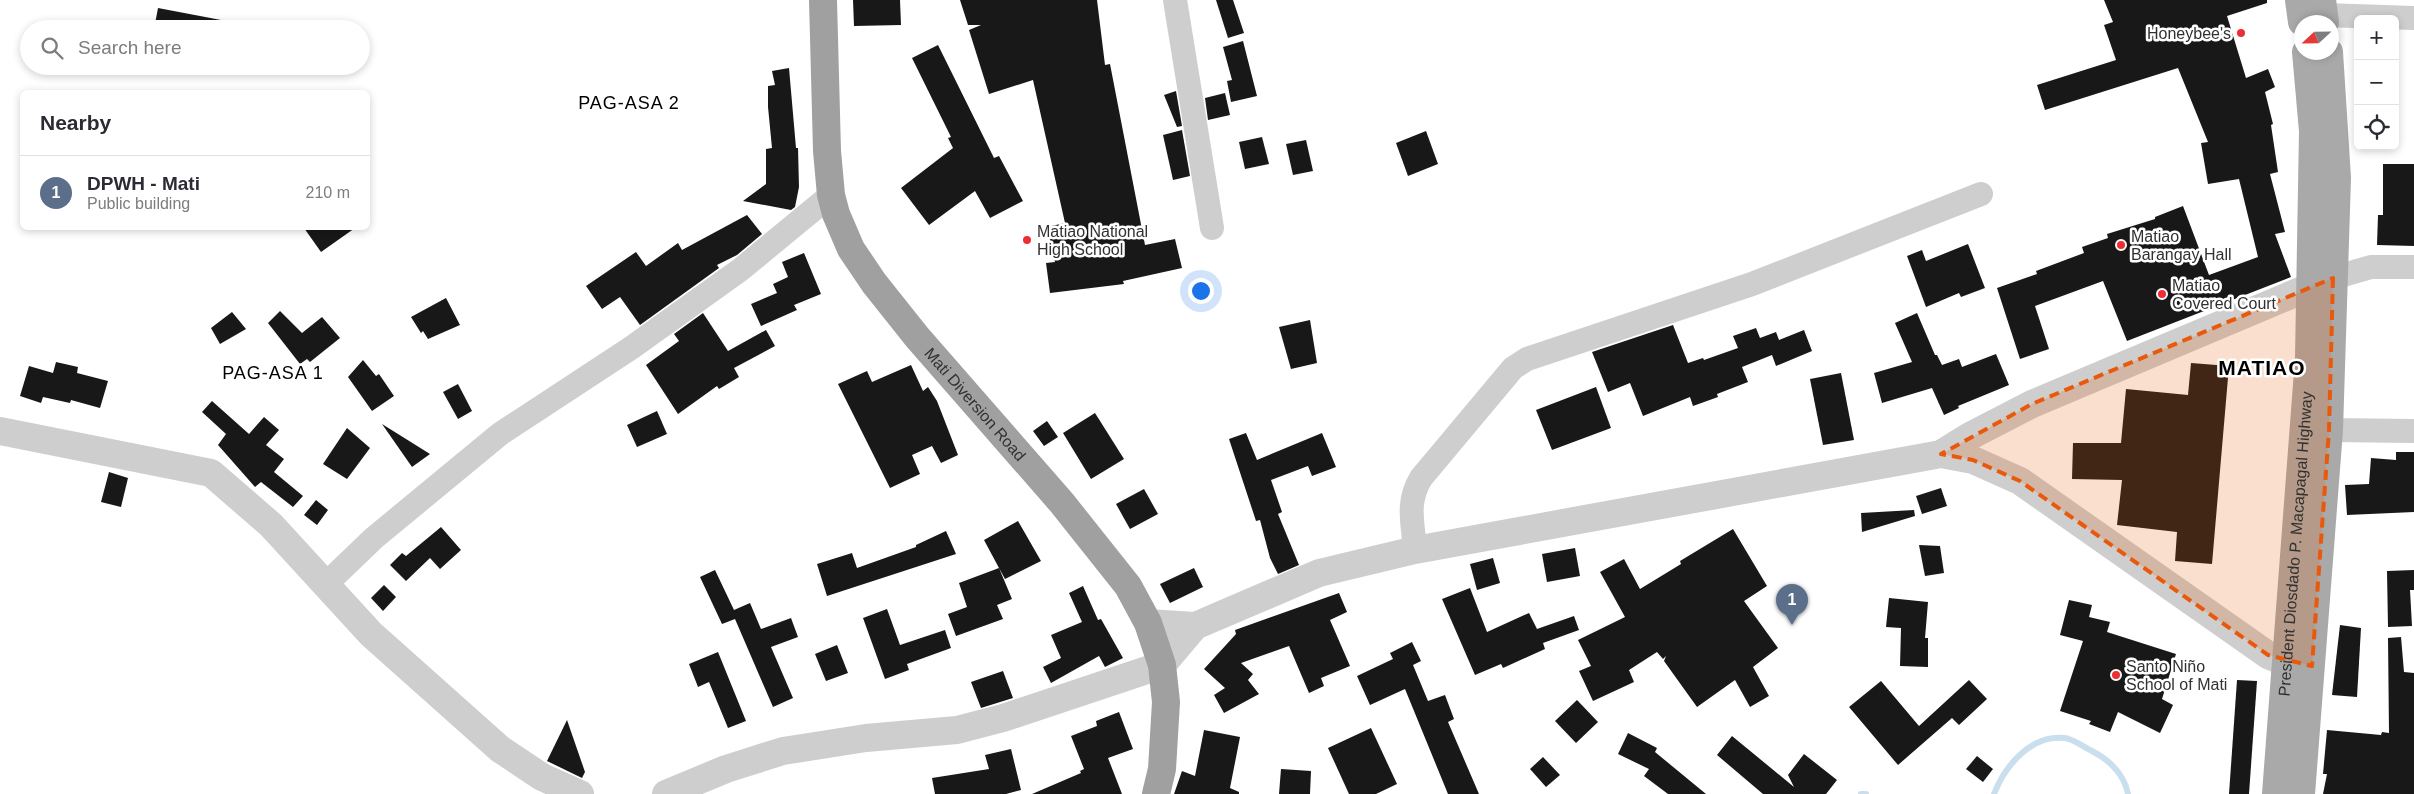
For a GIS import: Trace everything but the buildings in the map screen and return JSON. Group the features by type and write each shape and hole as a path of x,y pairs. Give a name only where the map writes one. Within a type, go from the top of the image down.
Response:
{"highway":[{"name":"Mati Diversion Road","path":"823,0 827,151 831,195 836,214 851,249 874,283 1095,544 1128,586 1148,623 1162,665 1166,702 1165,733 1162,769 1156,794"}],"main road":[{"path":"2298,0 2318,15"},
{"name":"President Diosdado P. Macapagal Highway","path":"2276,794 2299,665 2329,430 2313,131 2307,60"},
{"name":"President Diosdado P. Macapagal Highway","path":"2301,794 2299,665 2309,358 2337,178 2330,60"}],"street":[{"path":"1175,0 1212,228"},
{"path":"2339,16 2414,18"},
{"path":"1415,550 1411,498 1414,489 1421,478 1513,368 1527,359 1752,284 1980,194"},
{"path":"326,585 374,538 500,434 631,348 740,270 831,195"},
{"path":"1941,454 1970,436 2032,404 2322,282 2371,267 2414,266"},
{"path":"2329,430 2414,431"},
{"path":"0,431 211,473 271,525 371,634 500,749 542,777 580,794"},
{"path":"666,794 726,769 783,751 866,738 956,730 1003,718 1162,665 1195,626 1319,573 1415,550 1941,454 1973,460 2020,481 2268,656 2299,665"},
{"path":"1148,623 1195,626"}],"highlighted area":[{"path":"2333,278 2329,430 2312,666 2268,655 2020,481 1973,460 1941,454 2032,404"}],"waterway":[{"path":"1994,794 2005,773 2021,754 2041,741 2053,738 2071,740 2099,755 2120,774 2128,794"},
{"path":"1861,794 1866,794"}],"place":[{"name":"Honeybee's","path":"2241,33"},
{"name":"Matiao National High School","path":"1027,240"},
{"name":"Matiao Barangay Hall","path":"2121,245"},
{"name":"Matiao Covered Court","path":"2162,294"},
{"name":"DPWH - Mati","path":"1792,625"},
{"name":"Santo Niño School of Mati","path":"2116,675"}],"district":[{"name":"PAG-ASA 2","path":"629,103"},
{"name":"MATIAO","path":"2262,368"},
{"name":"PAG-ASA 1","path":"273,373"}]}
